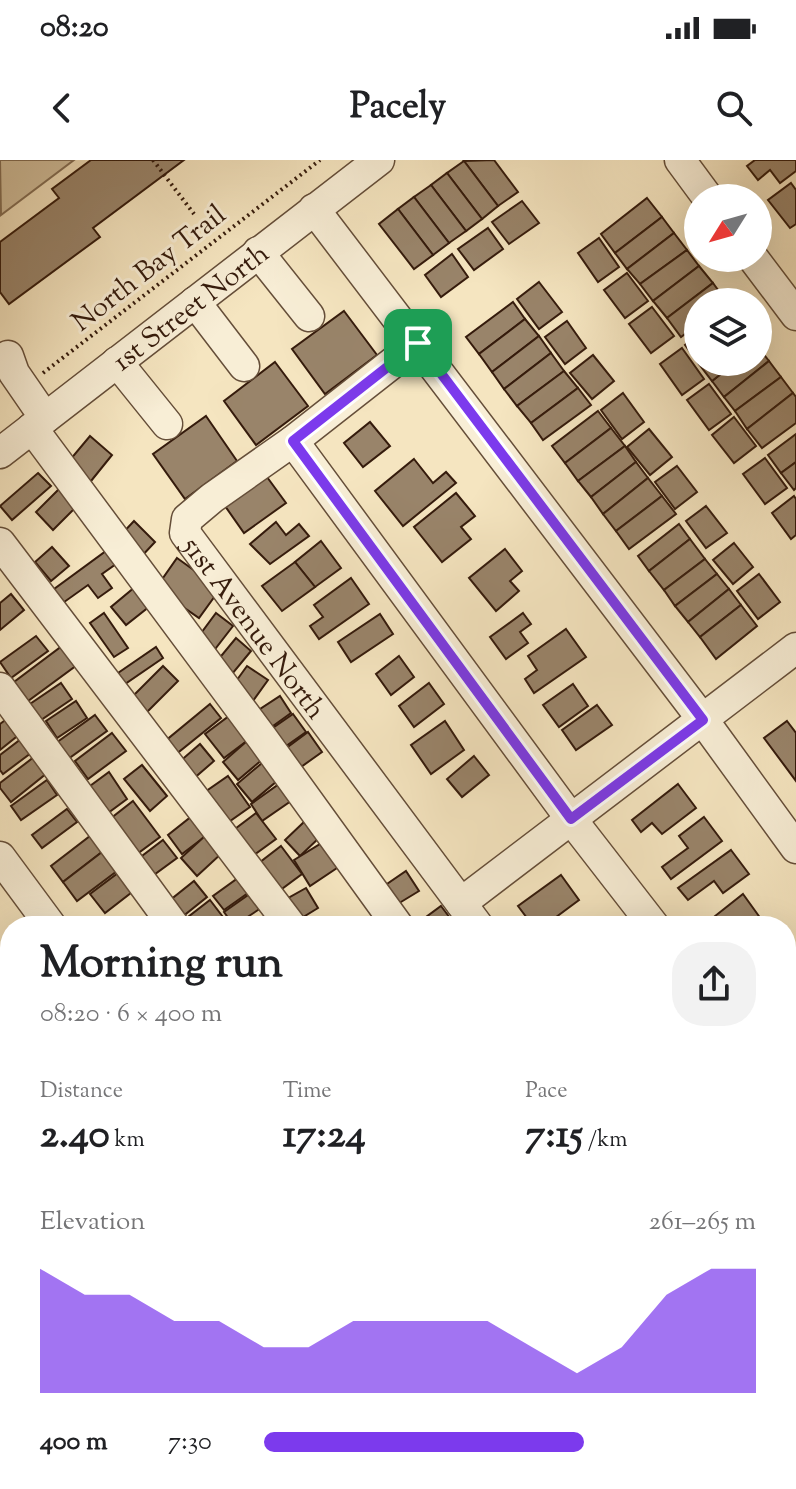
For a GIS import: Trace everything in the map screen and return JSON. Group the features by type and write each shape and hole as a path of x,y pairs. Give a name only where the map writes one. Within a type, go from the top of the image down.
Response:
{"street":[{"name":"1st Street North","path":"0,453 379,160"},
{"path":"680,160 698,184"},
{"path":"314,209 703,720 796,848"},
{"path":"258,252 309,316"},
{"path":"764,272 796,315"},
{"path":"195,302 244,366"},
{"name":"51st Avenue North","path":"418,343 293,441 212,498 187,519 185,533 470,914"},
{"path":"8,356 39,423 391,916"},
{"path":"117,362 167,424"},
{"path":"293,441 571,819 646,916"},
{"path":"0,543 283,916"},
{"path":"470,914 571,819 796,648"},
{"path":"0,688 167,916"},
{"path":"0,857 44,916"}],"path":[{"path":"153,160 194,214"},
{"name":"North Bay Trail","path":"25,388 320,160"}],"shaded area":[{"path":"0,160 74,160 1,215"}],"building":[{"path":"91,160 184,160 93,228 100,237 9,304 0,292 0,242 59,198 52,189"},
{"path":"494,160 518,192 498,206 464,161"},
{"path":"755,160 796,160 796,171 780,183 770,170 758,180 747,166"},
{"path":"464,161 498,206 482,219 447,173"},
{"path":"447,173 482,219 466,231 431,185"},
{"path":"791,183 796,190 796,224 790,228 772,205 772,197"},
{"path":"431,185 466,231 449,243 414,197"},
{"path":"414,197 449,243 433,255 398,209"},
{"path":"647,198 662,217 615,253 601,234"},
{"path":"522,201 539,223 509,244 492,222"},
{"path":"398,209 433,255 414,269 379,224"},
{"path":"662,217 674,233 627,269 615,253"},
{"path":"488,228 503,249 474,270 458,249"},
{"path":"674,233 684,246 684,252 640,284 627,269"},
{"path":"599,238 619,267 598,282 578,253"},
{"path":"684,252 684,272 691,272 653,301 640,284"},
{"path":"452,254 468,277 441,297 425,275"},
{"path":"691,272 704,272 713,283 706,288 684,288 684,305 667,318 653,301"},
{"path":"627,273 648,301 625,318 604,290"},
{"path":"539,282 562,312 539,329 517,299"},
{"path":"513,302 525,319 479,354 466,337"},
{"path":"684,305 684,335 681,337 667,318"},
{"path":"652,307 674,336 651,353 629,324"},
{"path":"344,311 377,355 325,394 292,349"},
{"path":"525,319 539,336 492,372 479,354"},
{"path":"567,321 586,348 565,364 545,337"},
{"path":"539,336 551,353 504,389 492,372"},
{"path":"682,348 684,376 702,376 704,379 682,395 660,364"},
{"path":"551,353 564,371 517,406 504,389"},
{"path":"593,355 614,381 592,399 570,373"},
{"path":"275,362 308,406 256,445 224,401"},
{"path":"772,365 781,377 735,411 724,397 750,376 772,376"},
{"path":"564,371 578,388 531,423 517,406"},
{"path":"718,376 750,376 724,397 712,381"},
{"path":"781,377 793,393 747,429 735,411"},
{"path":"709,384 731,414 709,430 687,400"},
{"path":"578,388 591,405 543,440 531,423"},
{"path":"623,393 644,422 622,439 601,410"},
{"path":"793,393 796,397 796,423 762,448 747,429"},
{"path":"598,411 611,428 565,463 552,446"},
{"path":"206,416 237,461 185,499 153,454"},
{"path":"734,417 756,446 734,463 712,435"},
{"path":"370,422 390,446 363,467 344,443"},
{"path":"611,428 625,446 578,481 565,463"},
{"path":"649,429 672,457 650,475 627,447"},
{"path":"796,434 796,462 781,473 768,455"},
{"path":"90,436 112,455 87,486 64,467"},
{"path":"625,446 636,462 591,497 578,481"},
{"path":"765,458 787,488 765,504 743,474"},
{"path":"414,459 433,483 446,472 456,483 403,526 375,491"},
{"path":"636,462 648,478 603,514 591,497"},
{"path":"796,462 796,488 794,490 781,473"},
{"path":"677,466 697,492 675,509 655,482"},
{"path":"38,473 51,486 12,520 0,506"},
{"path":"267,477 286,503 244,533 225,506"},
{"path":"648,478 662,496 616,531 603,514"},
{"path":"61,487 78,505 53,530 36,512"},
{"path":"456,493 475,516 461,527 471,539 442,562 414,527"},
{"path":"662,496 676,514 629,549 616,531"},
{"path":"794,496 796,535 791,539 772,513"},
{"path":"706,506 727,533 706,548 686,521"},
{"path":"134,521 155,542 139,559 118,538"},
{"path":"276,522 286,535 299,524 309,536 270,564 250,544"},
{"path":"679,524 690,539 649,571 638,556"},
{"path":"690,539 705,559 664,590 649,571"},
{"path":"321,541 341,568 315,587 295,562"},
{"path":"734,543 753,567 733,584 713,560"},
{"path":"52,547 69,566 51,581 35,562"},
{"path":"505,549 522,571 510,581 519,591 496,611 469,578"},
{"path":"106,551 116,564 102,574 112,588 98,598 88,585 60,605 50,592"},
{"path":"177,558 220,589 199,618 156,588"},
{"path":"705,559 717,574 675,606 664,590"},
{"path":"295,562 315,587 282,611 262,586"},
{"path":"717,574 729,589 688,622 675,606"},
{"path":"759,574 780,602 758,619 737,591"},
{"path":"351,578 369,604 319,639 310,626 323,617 314,605"},
{"path":"135,587 150,606 126,625 111,607"},
{"path":"729,589 741,605 700,637 688,622"},
{"path":"11,594 24,610 0,630 0,603"},
{"path":"741,605 757,626 716,659 700,637"},
{"path":"104,613 128,648 114,657 90,623"},
{"path":"216,613 233,626 212,653 196,640"},
{"path":"523,613 531,624 520,632 528,643 506,659 490,637"},
{"path":"380,614 393,634 351,662 338,642"},
{"path":"566,629 586,657 534,693 525,679 537,670 528,656"},
{"path":"36,636 48,651 11,678 0,662"},
{"path":"236,638 251,651 228,679 212,667"},
{"path":"62,646 77,665 28,701 14,682"},
{"path":"156,647 163,658 125,684 118,673"},
{"path":"399,656 414,677 391,695 376,674"},
{"path":"163,666 178,681 145,714 130,699"},
{"path":"247,666 268,680 250,705 229,691"},
{"path":"61,683 72,699 38,722 27,706"},
{"path":"429,683 444,704 414,727 399,706"},
{"path":"573,684 588,706 559,727 543,705"},
{"path":"280,696 291,713 266,731 254,713"},
{"path":"76,701 87,718 57,738 46,721"},
{"path":"210,704 221,718 175,755 164,742"},
{"path":"597,705 612,725 576,750 562,730"},
{"path":"293,714 306,732 279,751 267,732"},
{"path":"95,715 107,731 68,759 56,743"},
{"path":"229,716 248,740 224,758 205,734"},
{"path":"8,718 21,733 0,750 0,724"},
{"path":"445,721 464,750 431,774 411,745"},
{"path":"787,721 796,733 796,781 764,738"},
{"path":"308,732 322,752 294,772 281,752"},
{"path":"112,733 126,751 88,779 75,761"},
{"path":"21,739 31,753 3,774 0,755"},
{"path":"247,741 263,759 238,780 223,762"},
{"path":"200,744 214,761 192,780 178,763"},
{"path":"474,756 489,775 462,797 447,779"},
{"path":"34,757 47,773 11,802 0,788 0,783"},
{"path":"262,763 277,781 252,802 237,784"},
{"path":"142,765 167,796 150,811 124,779"},
{"path":"109,772 127,799 108,813 90,786"},
{"path":"228,776 250,807 223,826 202,794"},
{"path":"47,780 57,795 21,820 11,806"},
{"path":"279,784 291,801 262,821 251,804"},
{"path":"678,784 696,808 662,834 652,823 641,832 632,820"},
{"path":"133,801 160,837 137,854 110,819"},
{"path":"67,809 77,822 42,848 32,835"},
{"path":"256,813 276,839 250,858 231,832"},
{"path":"192,816 207,835 182,854 168,835"},
{"path":"704,817 722,841 671,879 662,867 688,848 679,836"},
{"path":"305,821 320,837 300,856 285,840"},
{"path":"206,835 222,853 197,876 181,858"},
{"path":"90,836 102,852 63,882 51,866"},
{"path":"163,840 177,858 151,877 138,859"},
{"path":"325,841 340,866 310,886 294,860"},
{"path":"281,846 302,874 275,894 255,866"},
{"path":"731,850 749,874 723,893 714,881 688,900 678,888"},
{"path":"102,852 117,871 77,901 63,882"},
{"path":"122,870 136,889 105,913 90,894"},
{"path":"406,871 419,891 396,905 384,886"},
{"path":"561,875 579,900 557,916 526,916 518,906"},
{"path":"238,878 248,893 224,910 213,896"},
{"path":"194,881 207,897 183,916 169,901"},
{"path":"306,888 318,908 305,916 292,916 283,901"},
{"path":"251,893 261,908 249,916 227,916 224,912"},
{"path":"743,894 759,916 715,916"},
{"path":"210,900 222,916 189,916"},
{"path":"441,906 448,916 427,916"}],"route":[{"path":"418,343 703,720 571,819 293,441 418,343"}]}
